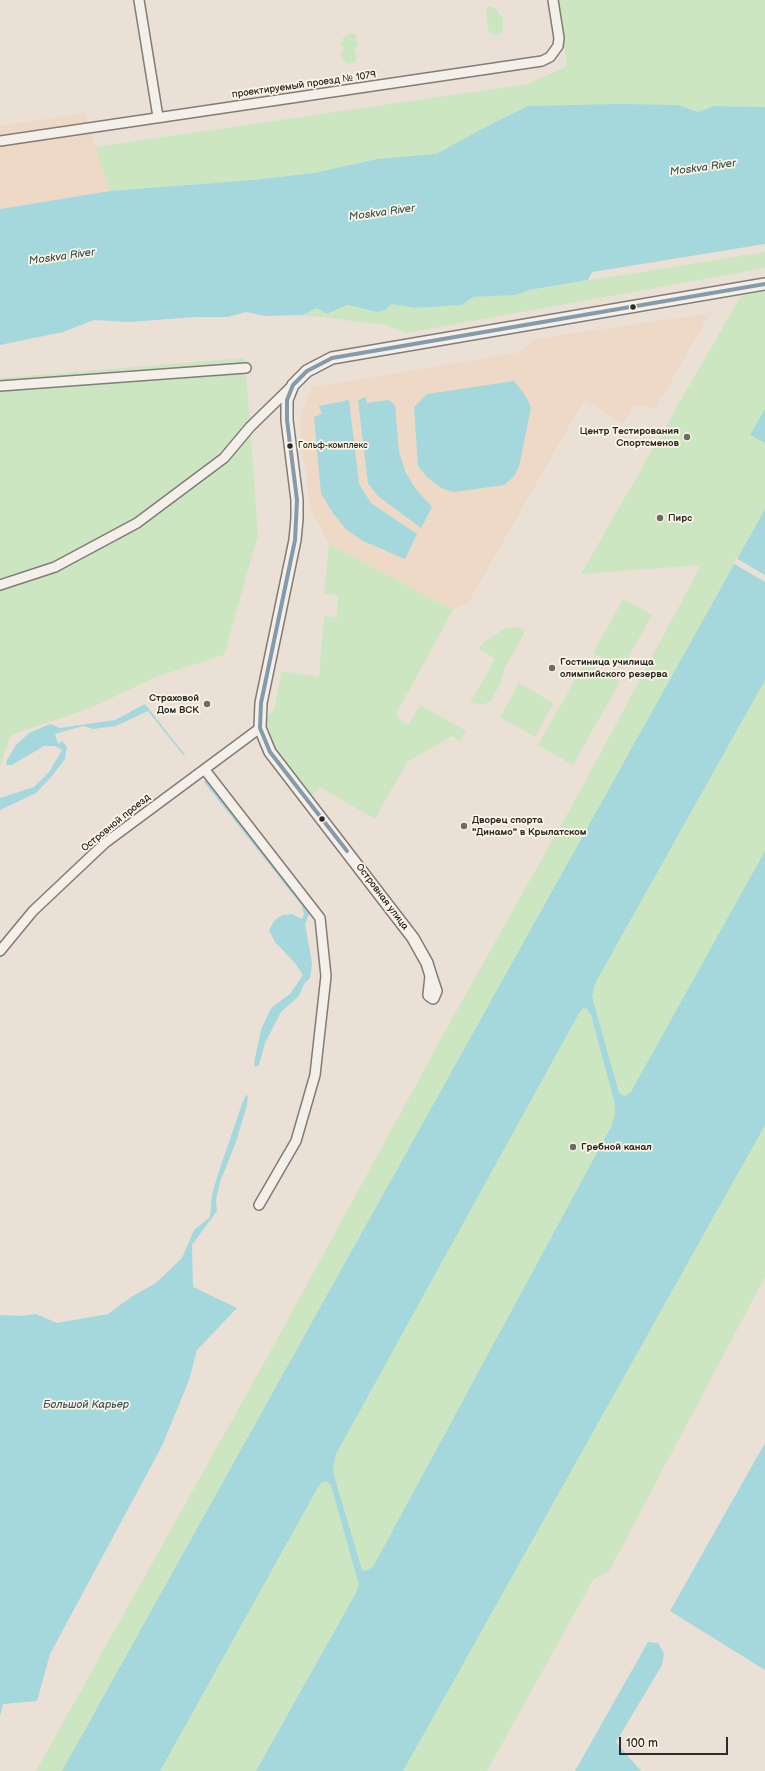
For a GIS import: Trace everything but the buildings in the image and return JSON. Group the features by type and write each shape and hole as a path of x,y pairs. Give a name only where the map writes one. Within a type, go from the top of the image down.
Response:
{"street":[{"path":"139,0 158,117"},
{"name":"проектируемый проезд № 1079","path":"0,141 542,61 550,57 558,46 559,38 553,0"},
{"name":"Островная улица","path":"436,991 427,963 413,938 270,752 260,728 261,703 297,519 297,500 287,420 287,400 293,385 307,371 317,364 332,358 354,353 765,284"},
{"path":"304,365 317,364"},
{"path":"0,386 246,368"},
{"path":"0,585 55,567 137,523 224,458 250,427 293,385"},
{"name":"Островной проезд","path":"0,951 32,911 105,843 260,728"},
{"path":"205,770 320,918 326,976 315,1075 296,1141 259,1205"}],"shaded area":[{"path":"85,113 110,191 0,209 0,126"},
{"path":"710,313 656,408 633,406 623,424 584,400 468,603 453,610 329,544 310,508 299,419 312,387 520,352 535,339"}],"green space":[{"path":"558,0 765,0 765,107 714,106 698,112 678,105 528,106 436,154 377,159 314,173 252,180 110,191 95,147 528,84 567,66"},
{"path":"488,6 492,6 496,9 503,18 503,30 499,35 494,35 488,30 486,10"},
{"path":"352,33 357,35 355,40 358,42 358,46 354,49 357,57 355,62 349,64 345,62 341,56 344,47 339,45 344,37"},
{"path":"765,252 765,268 406,333 386,325 303,315 317,308 327,314 347,305 378,312 386,310 391,304 415,308 462,305 473,297 516,295 529,290"},
{"name":"Гребной канал","path":"765,291 765,1277 609,1571 593,1580 487,1771 36,1771 269,1354 453,1017 584,784 701,565 581,574 739,299 744,295"},
{"path":"245,358 258,535 224,655 158,676 90,708 11,735 0,766 0,378"},
{"path":"329,544 453,610 396,714 398,718 408,725 420,705 466,731 460,742 452,736 407,762 375,819 320,787 312,795 273,746 267,730 266,719 274,710 282,671 319,677 324,616 337,617 338,595 324,594"},
{"path":"623,599 652,615 622,669 593,653"},
{"path":"517,627 523,629 524,634 505,667 500,684 491,701 484,704 470,703 495,659 479,649 484,642 506,628"},
{"path":"585,662 620,682 573,765 538,745"},
{"path":"519,683 554,703 535,737 500,717"}],"water":[{"name":"Moskva River","path":"620,104 678,105 698,112 714,106 765,107 765,244 592,272 588,280 529,290 516,295 473,297 462,305 415,308 391,304 386,310 378,312 347,305 327,314 317,308 303,315 265,316 246,312 228,317 196,317 129,322 94,320 63,332 0,345 0,209 110,191 252,180 314,173 377,159 436,154 528,106"},
{"path":"514,381 525,395 531,407 519,467 514,476 504,485 454,492 441,488 427,477 418,466 414,407 427,394"},
{"path":"366,397 367,403 389,400 395,405 399,452 406,473 415,488 432,507 421,528 378,496 368,483 358,400"},
{"path":"349,400 359,484 371,503 417,534 405,559 363,541 347,530 332,512 321,493 314,417 322,414 319,406"},
{"path":"765,409 765,443 750,435"},
{"path":"765,509 765,680 598,978 592,997 619,1093 625,1096 631,1092 765,851 765,1125 403,1771 256,1771 356,1593 359,1585 331,1485 326,1481 321,1483 317,1489 160,1771 62,1771","holes":["583,1008 587,1009 591,1015 615,1104 615,1114 611,1127 373,1567 365,1571 362,1570 335,1479 333,1470 336,1454 578,1015"]},
{"path":"145,704 185,755 184,756 148,711 116,726 93,729 83,726 55,734 58,744 62,741 67,747 65,759 36,793 0,810 0,798 34,787 49,772 62,750 55,746 44,746 12,765 6,765 7,760 16,745 29,733 50,724 60,728 115,720"},
{"path":"207,779 306,904 309,914 305,924 312,963 310,978 304,984 299,996 281,1012 265,1043 259,1065 255,1067 254,1063 261,1030 271,1008 290,994 303,975 295,963 275,942 269,930 274,921 282,915 292,914 302,919 304,915 302,906 204,782"},
{"name":"Большой Карьер","path":"246,1095 248,1096 247,1105 236,1142 220,1182 216,1200 217,1211 192,1245 193,1287 237,1308 197,1350 189,1380 162,1446 50,1654 37,1701 3,1704 0,1716 0,1315 19,1316 36,1314 57,1323 108,1314 131,1297 156,1283 182,1258 194,1230 210,1217 212,1195 217,1177"},
{"path":"765,1443 765,1670 670,1611"},
{"path":"648,1642 658,1643 664,1654 662,1665 616,1742 641,1771 575,1771"}],"pier":[{"path":"736,558 765,575 765,582 733,563"}],"transit line":[{"path":"347,851 270,752 260,728 261,703 295,540 297,500 287,420 287,400 293,385 307,371 332,358 765,284"}],"place":[{"name":"Центр Тестирования Спортсменов","path":"687,437"},
{"name":"Гольф-комплекс","path":"290,446"},
{"name":"Пирс","path":"660,518"},
{"name":"Гостиница училища олимпийского резерва","path":"552,668"},
{"name":"Страховой Дом ВСК","path":"207,704"},
{"name":"Дворец спорта \"Динамо\" в Крылатском","path":"464,826"},
{"name":"Гребной канал","path":"573,1147"}]}
